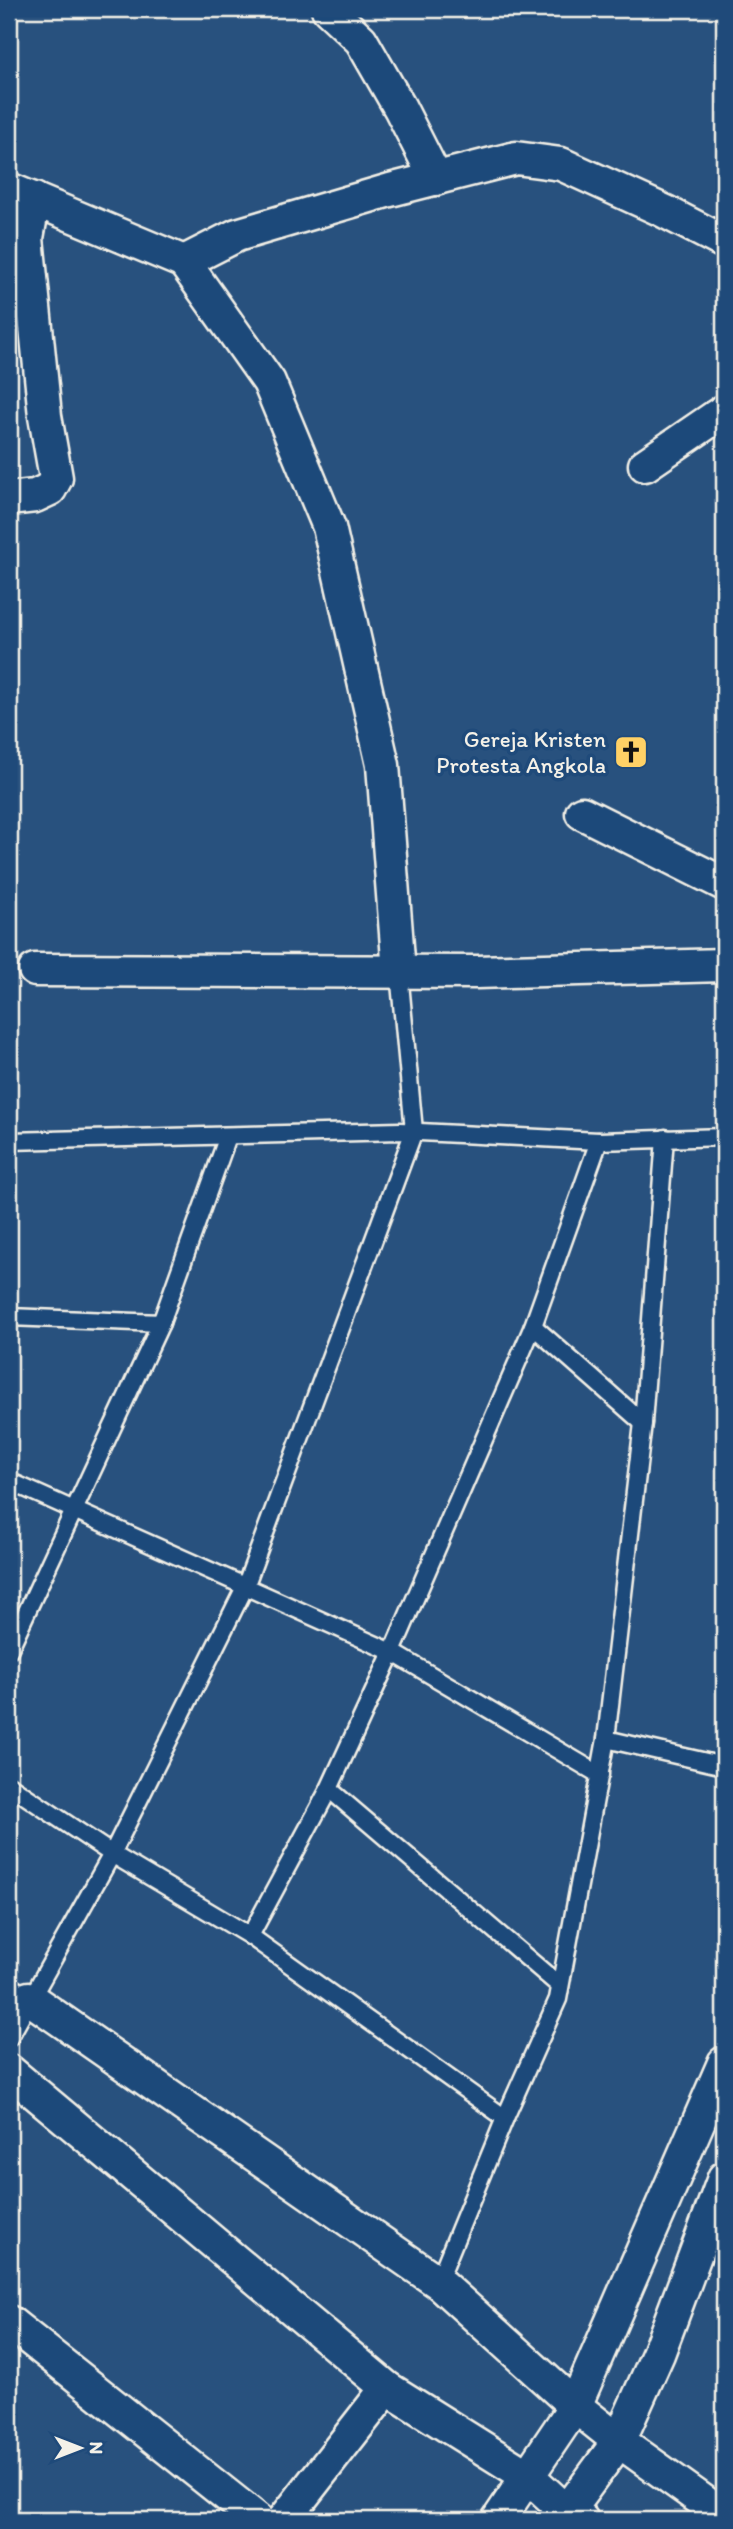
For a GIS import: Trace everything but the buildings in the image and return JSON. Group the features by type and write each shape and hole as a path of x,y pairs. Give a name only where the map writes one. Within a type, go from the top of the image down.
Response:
{"street":[{"path":"328,9 361,40 436,178"},
{"path":"184,262 237,235 516,158 561,164 724,242"},
{"path":"21,194 184,262 269,383 329,527 383,765 399,972"},
{"path":"9,499 35,496 50,489 56,478 45,416 21,194"},
{"path":"645,465 724,411"},
{"path":"582,813 724,884"},
{"path":"35,970 477,972 724,965"},
{"path":"19,1992 439,2282 575,2406 724,2516"},
{"path":"498,2520 575,2406 724,2063"},
{"path":"9,2071 387,2388 529,2477 570,2517 619,2441 658,2354 724,2178"},
{"path":"9,2322 258,2520"},
{"path":"284,2520 387,2388"}],"lane":[{"path":"9,2038 19,1992 112,1854 245,1587 414,1131 399,972"},
{"path":"9,1141 414,1131 599,1141 724,1137"},
{"path":"9,1650 161,1323 228,1136"},
{"path":"439,2282 505,2118 558,1998 606,1739 643,1423 666,1139"},
{"path":"250,1936 329,1789 392,1652 533,1326 599,1141"},
{"path":"9,1317 161,1323"},
{"path":"533,1326 643,1423"},
{"path":"9,1481 392,1652 600,1775"},
{"path":"606,1739 724,1766"},
{"path":"9,1785 112,1854 250,1936 505,2118"},
{"path":"329,1789 560,1986"}],"place":[{"name":"Gereja Kristen Protesta Angkola","path":"631,752"}]}
